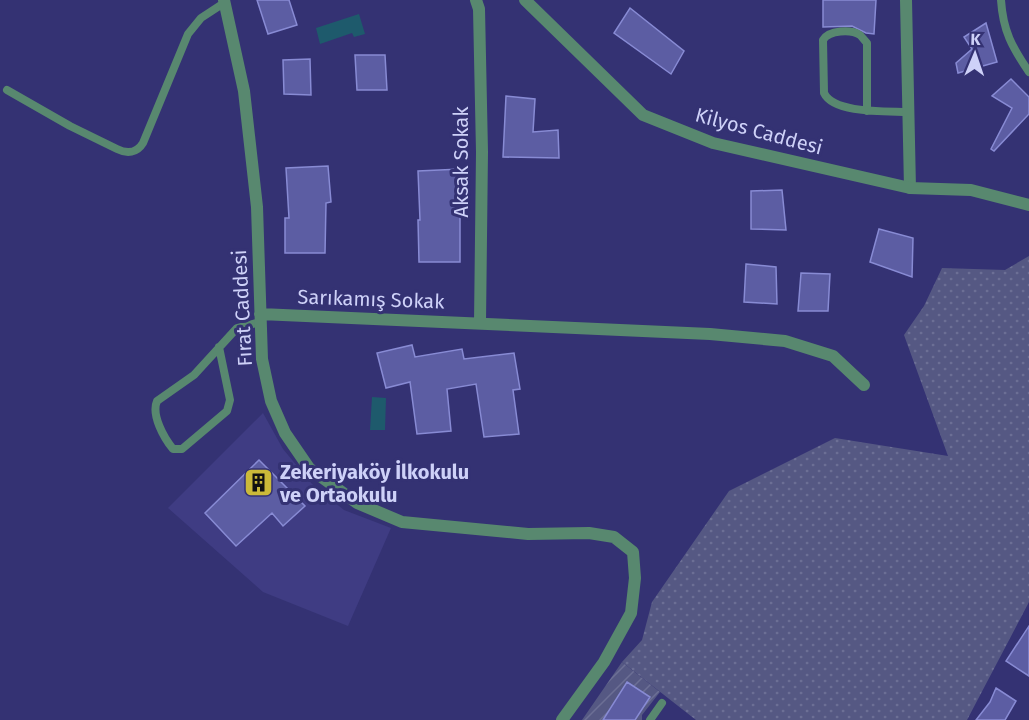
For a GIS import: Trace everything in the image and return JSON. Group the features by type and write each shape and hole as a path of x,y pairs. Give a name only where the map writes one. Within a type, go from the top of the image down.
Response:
{"street":[{"name":"Aksak Sokak","path":"476,0 479,9 482,152 480,323"},
{"name":"Kilyos Caddesi","path":"525,0 643,116 713,143 910,188 971,190 1029,205"},
{"path":"906,0 910,188"},
{"name":"Fırat Caddesi","path":"224,2 244,91 257,207 262,359 271,401 285,433 309,468 357,503 402,522 528,534 589,533 614,537 633,552 635,578 631,613 604,662 562,720"},
{"name":"Sarıkamış Sokak","path":"260,318 480,323 710,334 785,341 833,356 864,385"}],"lane":[{"path":"1001,0 1002,15 1012,48 1029,72"},
{"path":"7,90 70,126 117,149 129,152 138,150 143,143 188,34 201,18 224,2"},
{"path":"867,111 867,43 861,36 854,33 833,32 826,35 824,39 824,93 827,100 834,104 867,111 908,112"},
{"path":"219,347 230,400 227,411 182,449 173,449 155,413 157,401 194,375 219,347 237,328 260,318"},
{"path":"650,720 662,703"}],"shaded area":[{"path":"359,14 365,34 354,37 352,33 320,44 316,28"},
{"path":"1029,256 1029,602 967,720 696,720 622,662 642,640 652,602 729,491 835,438 948,456 904,335 924,306 942,268 1005,270"},
{"path":"372,397 386,398 385,430 370,430"},
{"path":"263,413 283,449 312,484 344,510 391,528 348,626 263,592 168,508"},
{"path":"622,662 660,692 642,715 642,720 582,720"}],"building":[{"path":"257,0 289,0 297,25 268,34"},
{"path":"823,0 876,0 874,34 852,26 823,27"},
{"path":"630,8 684,51 671,74 614,33"},
{"path":"986,23 997,62 958,73 956,63 972,49 964,37"},
{"path":"355,55 385,55 387,90 357,90"},
{"path":"310,59 311,95 284,94 283,60"},
{"path":"1011,79 1029,97 1029,114 994,151 991,149 1012,108 992,96"},
{"path":"506,96 535,99 533,132 558,130 559,158 503,157"},
{"path":"328,166 331,202 326,203 325,253 285,253 285,218 289,218 286,168"},
{"path":"461,169 460,262 419,262 418,171"},
{"path":"782,190 786,230 751,229 751,191"},
{"path":"879,229 913,238 912,277 870,262"},
{"path":"746,264 776,267 777,304 744,302"},
{"path":"801,273 830,274 828,311 798,311"},
{"path":"412,345 415,357 462,349 464,359 514,353 520,389 513,390 519,434 484,437 476,384 447,389 451,431 417,434 410,382 386,388 377,353"},
{"name":"Zekeriyaköy İlkokulu ve Ortaokulu","path":"259,460 305,506 283,526 272,513 236,546 205,513"},
{"path":"1029,626 1029,676 1006,661"},
{"path":"627,682 650,697 635,720 603,720"},
{"path":"996,688 1016,701 1005,720 976,720 990,702"}],"place":[{"name":"Zekeriyaköy İlkokulu ve Ortaokulu","path":"259,483"}]}
